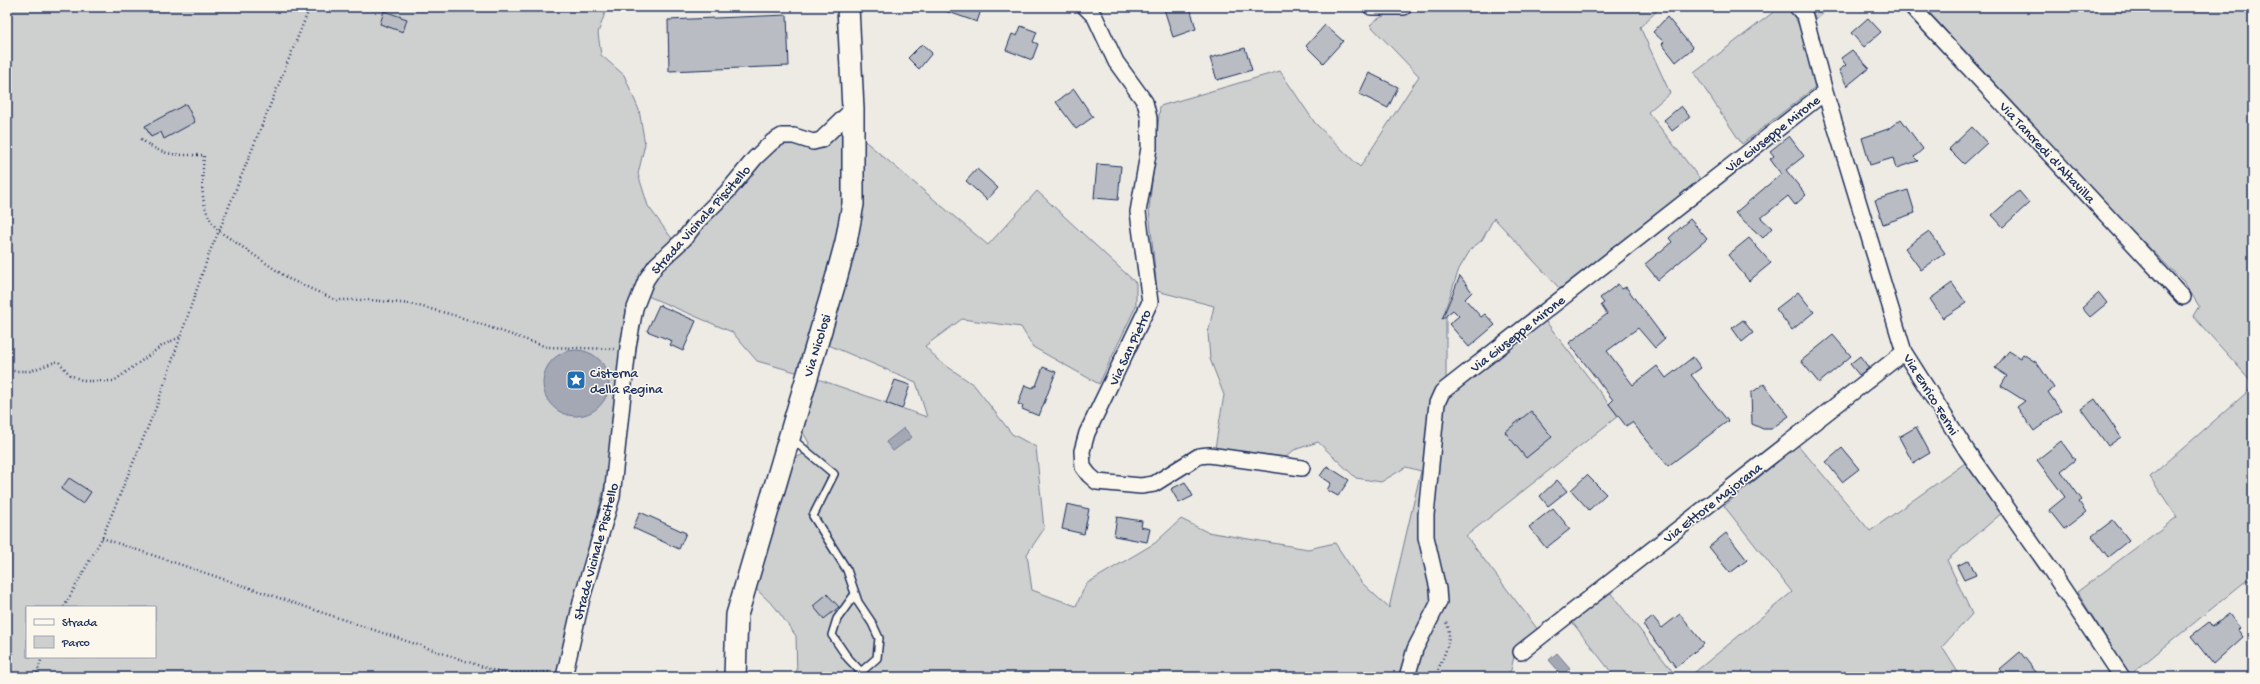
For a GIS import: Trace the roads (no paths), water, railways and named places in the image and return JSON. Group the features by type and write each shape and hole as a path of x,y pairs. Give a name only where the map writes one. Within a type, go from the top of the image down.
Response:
{"main road":[{"name":"Via Nicolosi","path":"735,677 737,614 846,242 852,204 853,109 848,7"}],"street":[{"name":"Via San Pietro","path":"1085,7 1095,17 1116,62 1145,102 1150,118 1149,148 1138,212 1150,302 1087,433 1082,451 1083,467 1097,482 1141,486 1154,484 1199,456 1209,455 1302,468"},
{"path":"1371,7 1404,7"},
{"name":"Via Enrico Fermi","path":"1797,7 1805,16 1825,92 1904,352 1968,451 2050,568 2122,677"},
{"name":"Via Tancredi d'Altavilla","path":"1912,7 2183,297"},
{"name":"Via Giuseppe Mirone","path":"1407,677 1415,649 1439,602 1438,589 1426,537 1426,516 1437,403 1442,392 1825,92"},
{"name":"Strada Vicinale Piscitello","path":"564,674 582,598 612,497 628,347 635,308 646,280 656,265 684,239 697,222 727,192 755,158 772,142 782,136 794,136 813,142 821,140 853,109"},
{"name":"Via Ettore Majorana","path":"1521,652 1904,352"}],"lane":[{"path":"789,436 834,474 814,516 847,570 855,594 879,638 877,658 862,675 832,635 837,619 855,594"}],"place":[{"name":"Cisterna della Regina","path":"576,380"}]}
